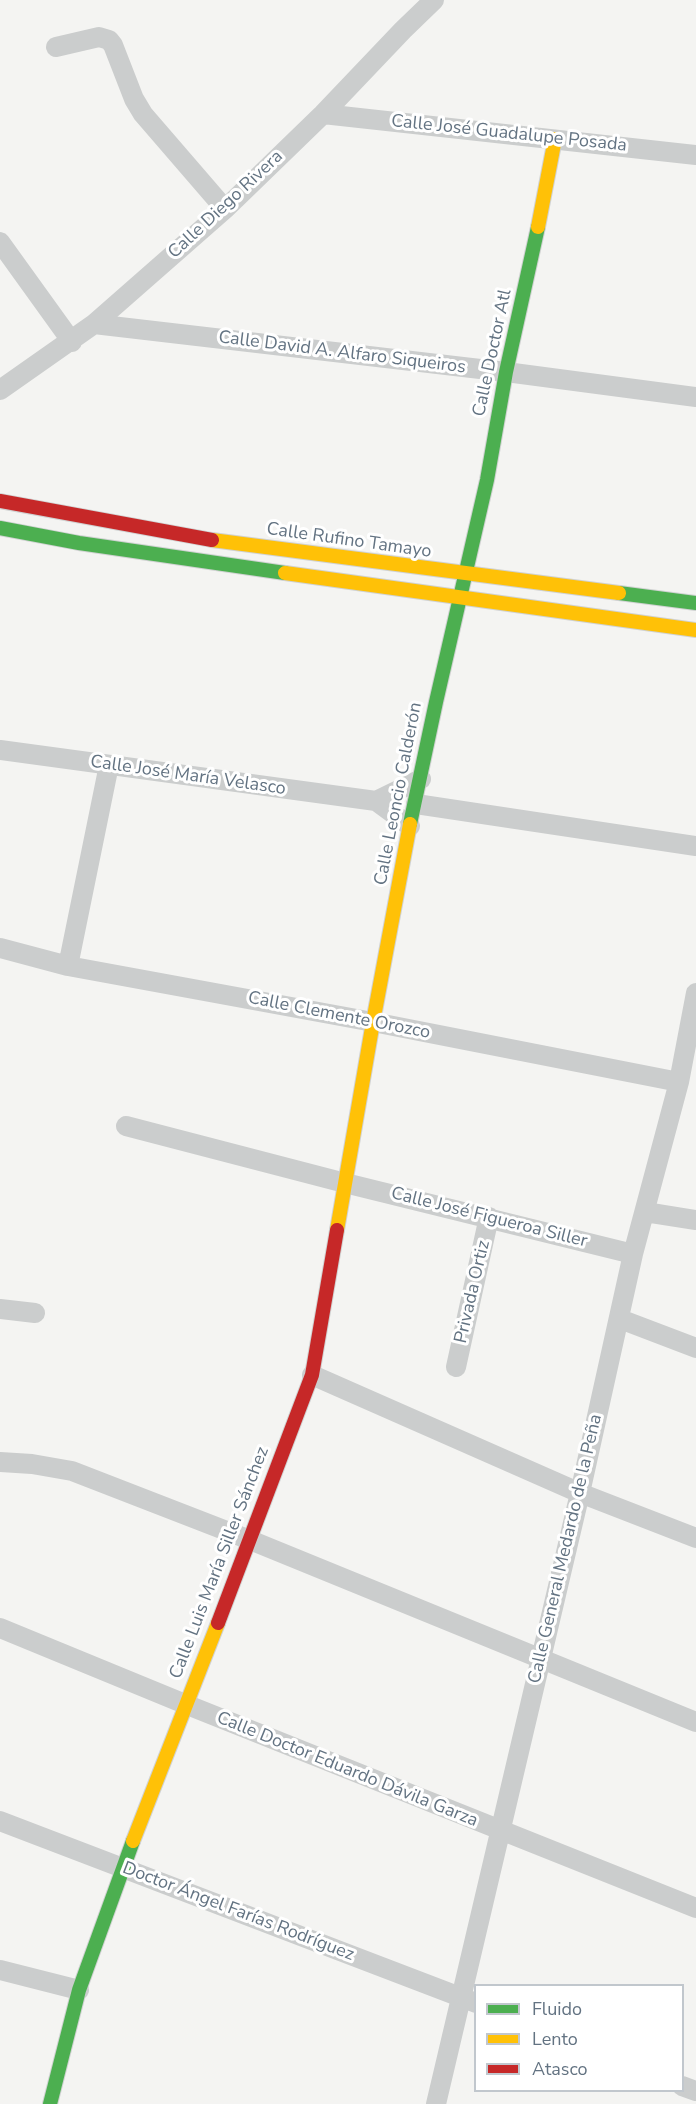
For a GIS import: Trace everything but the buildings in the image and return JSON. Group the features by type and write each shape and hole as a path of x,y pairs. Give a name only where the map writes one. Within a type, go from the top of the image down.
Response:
{"street":[{"name":"Calle Diego Rivera","path":"0,390 72,342 225,209 323,114 434,0"},
{"path":"56,47 99,37 110,40 134,99 143,114 225,209"},
{"name":"Calle José Guadalupe Posada","path":"323,114 696,155"},
{"name":"Calle Doctor Atl","path":"465,574 487,480 506,372 555,139"},
{"path":"0,242 72,342"},
{"name":"Calle David A. Alfaro Siqueiros","path":"94,324 506,372 696,397"},
{"name":"Calle Rufino Tamayo","path":"0,501 220,541 696,603"},
{"path":"0,528 90,544 696,630"},
{"name":"Calle Leoncio Calderón","path":"373,1022 410,826 465,574"},
{"name":"Calle José María Velasco","path":"0,750 376,801 410,826"},
{"path":"68,966 109,765"},
{"path":"376,801 421,779"},
{"path":"416,804 696,846"},
{"name":"Calle Clemente Orozco","path":"0,948 68,966 373,1022 679,1082"},
{"name":"Calle General Medardo de la Peña","path":"436,2104 468,2000 500,1831 580,1493 633,1254 679,1082 696,993"},
{"name":"Calle Luis María Siller Sánchez","path":"50,2104 79,1990 122,1869 312,1375 373,1022"},
{"name":"Calle José Figueroa Siller","path":"126,1126 633,1254"},
{"path":"645,1212 696,1220"},
{"name":"Privada Ortiz","path":"456,1367 489,1217"},
{"path":"0,1309 35,1313"},
{"path":"620,1319 696,1348"},
{"path":"312,1375 580,1493 696,1538"},
{"path":"0,1462 72,1470 696,1722"},
{"name":"Calle Doctor Eduardo Dávila Garza","path":"0,1628 696,1908"},
{"name":"Doctor Ángel Farías Rodríguez","path":"0,1821 468,2000"},
{"path":"0,1970 79,1990"}],"traffic: fast":[{"path":"410,824 487,480 506,372 538,227"},
{"path":"0,528 79,543 285,573"},
{"path":"619,593 696,603"},
{"path":"50,2104 79,1990 133,1841"}],"traffic: slow":[{"path":"538,227 555,139"},
{"path":"212,540 619,593"},
{"path":"285,573 696,630"},
{"path":"337,1230 410,824"},
{"path":"133,1841 218,1623"}],"traffic: jam":[{"path":"0,501 212,540"},
{"path":"218,1623 312,1375 337,1230"}]}
